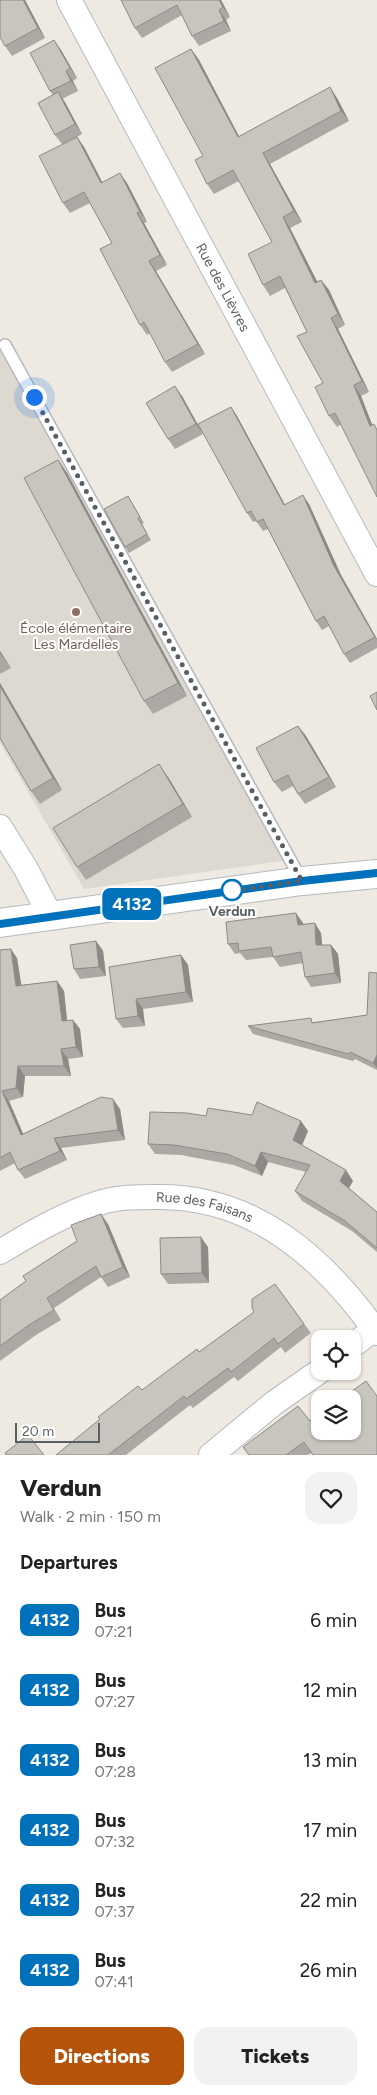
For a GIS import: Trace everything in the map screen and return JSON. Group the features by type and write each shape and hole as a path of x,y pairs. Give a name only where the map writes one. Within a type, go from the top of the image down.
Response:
{"street":[{"name":"Rue des Lièvres","path":"69,0 377,574"},
{"path":"0,828 26,869 50,915"},
{"path":"0,924 50,915 302,881 377,874"},
{"name":"Rue des Faisans","path":"0,1252 40,1228 104,1202 135,1197 170,1196 208,1201 247,1215 269,1226 298,1246 339,1285 376,1330"},
{"path":"361,1340 376,1330"},
{"path":"211,1455 274,1403 311,1377"}],"lane":[{"path":"5,345 302,881"}],"shaded area":[{"name":"École élémentaire Les Mardelles","path":"5,345 289,860 84,889 0,743 0,348"}],"building":[{"path":"0,0 23,0 38,28 5,46 0,37"},
{"path":"121,0 219,0 223,7 219,10 224,21 192,36 177,5 135,28"},
{"path":"54,40 70,68 66,71 71,81 50,91 30,53"},
{"path":"191,49 238,137 330,87 341,111 263,153 294,211 283,217 315,283 321,280 338,314 331,318 362,381 354,385 370,426 374,424 377,430 377,497 335,413 329,416 315,387 323,383 297,336 307,332 280,276 263,285 248,254 272,242 233,170 207,184 195,160 203,156 155,68"},
{"path":"58,92 75,124 55,135 38,103"},
{"path":"77,137 101,183 120,173 140,212 137,213 160,255 149,261 198,344 165,362 144,322 140,325 100,249 112,243 84,192 63,203 39,156"},
{"path":"175,386 196,424 168,439 146,403"},
{"path":"231,407 284,505 303,495 334,566 375,637 344,654 324,616 316,621 263,519 257,522 251,511 247,513 198,424"},
{"path":"58,460 178,683 144,701 24,478"},
{"path":"128,496 147,534 125,547 104,509"},
{"path":"0,686 53,778 31,791 0,738"},
{"path":"377,692 377,710 370,696"},
{"path":"298,726 329,777 298,794 288,775 274,782 256,748"},
{"path":"159,764 183,804 77,867 53,828"},
{"path":"296,913 298,925 315,923 316,945 331,945 335,973 305,977 301,952 273,957 271,947 239,951 238,943 228,944 226,922"},
{"path":"96,941 99,967 74,969 70,945"},
{"path":"11,949 16,986 57,981 62,1021 73,1020 76,1047 61,1049 64,1066 18,1066 16,1088 2,1091 21,1135 101,1097 113,1099 118,1130 54,1138 60,1151 18,1170 10,1152 0,1158 0,950"},
{"path":"181,955 186,992 136,999 138,1016 116,1019 109,967"},
{"path":"369,972 377,973 377,1055 373,1063 350,1052 348,1054 248,1026 311,1018 312,1023 367,1015"},
{"path":"257,1102 301,1121 293,1140 346,1170 340,1181 377,1212 377,1248 345,1221 295,1191 310,1165 261,1152 255,1166 227,1154 174,1145 148,1144 150,1112 187,1113 206,1116 208,1108 252,1115"},
{"path":"101,1214 123,1267 101,1277 96,1266 47,1298 54,1310 0,1346 0,1300 26,1281 23,1276 77,1241 71,1225"},
{"path":"201,1237 202,1273 161,1274 160,1238"},
{"path":"275,1284 304,1324 278,1344 274,1338 231,1372 228,1368 186,1399 184,1396 108,1455 56,1455 100,1419 98,1417 138,1386 142,1390 197,1349 199,1352 254,1312 252,1299"},
{"path":"366,1381 377,1396 377,1455 313,1455 304,1442 286,1455 249,1455 243,1447 298,1406 311,1420 311,1440 361,1440 361,1390 354,1390"},
{"path":"28,1435 44,1455 6,1455 5,1453"}],"bus line":[{"name":"4132","path":"0,924 50,915 302,881 377,873"}],"place":[{"name":"École élémentaire Les Mardelles","path":"76,612"},
{"name":"Verdun","path":"232,890"}],"route":[{"path":"34,397 302,881 225,892 232,890"}]}
